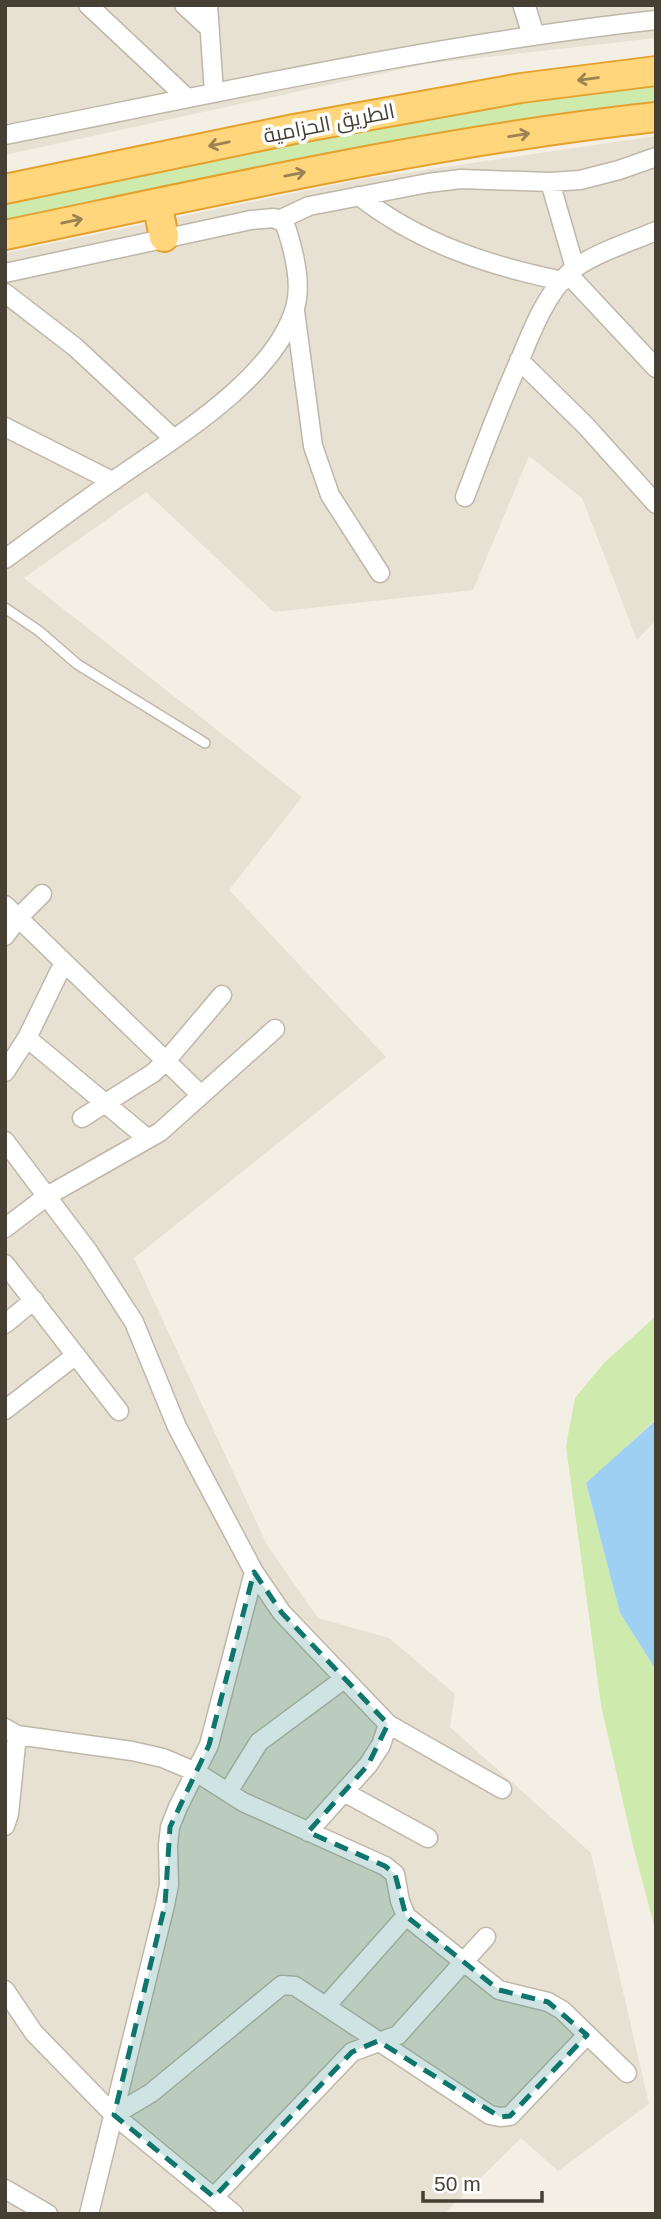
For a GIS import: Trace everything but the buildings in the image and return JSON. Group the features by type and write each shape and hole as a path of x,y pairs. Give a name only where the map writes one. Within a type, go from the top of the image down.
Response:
{"highway":[{"name":"الطريق الحزامية","path":"5,189 361,117 521,88 656,71"},
{"name":"الطريق الحزامية","path":"5,235 291,174 526,134 656,117"},
{"path":"157,203 164,237"}],"street":[{"path":"88,5 187,98"},
{"path":"184,5 210,29"},
{"path":"208,5 214,93"},
{"path":"524,5 533,34"},
{"path":"5,135 187,98 533,34 656,20"},
{"path":"279,220 309,206 359,195 461,179 550,182 580,180 656,157"},
{"path":"550,182 569,274 656,368"},
{"path":"359,195 398,221 446,247 492,264 569,274"},
{"path":"5,273 251,220 275,218 284,223 290,238 298,285 295,308 313,446 330,495 380,573"},
{"path":"465,497 535,323 569,274 656,231"},
{"path":"5,292 75,347 174,439"},
{"path":"5,559 174,439 235,391 262,364 286,329 295,308"},
{"path":"519,360 586,426 656,504"},
{"path":"5,427 112,481"},
{"path":"5,936 42,894"},
{"path":"5,905 201,1095"},
{"path":"5,1072 27,1038 64,962"},
{"path":"82,1118 153,1073 222,995"},
{"path":"5,1228 47,1196 160,1132 275,1029"},
{"path":"27,1038 148,1139"},
{"path":"6,1142 88,1251 134,1322 177,1427 254,1572 282,1613 388,1724 502,1789"},
{"path":"5,1264 119,1410"},
{"path":"5,1324 34,1300"},
{"path":"5,1410 76,1355"},
{"path":"89,2214 165,1905 169,1885 170,1827 209,1745 254,1572"},
{"path":"228,1792 260,1742 344,1679"},
{"path":"309,1832 368,1765 381,1745 388,1724"},
{"path":"5,1826 9,1814 11,1732 163,1758 196,1772 243,1802 385,1866 395,1874 406,1916 499,1990 548,2002 562,2010 627,2073"},
{"path":"344,1792 428,1838"},
{"path":"326,2006 406,1916"},
{"path":"214,2197 352,2052 398,2035 486,1937"},
{"path":"114,2115 151,2093 282,1985 295,1986 490,2115 500,2117 510,2116 587,2035"},
{"path":"8,2001 34,2033 114,2115 234,2214"},
{"path":"5,2189 48,2214"}],"lane":[{"path":"5,608 39,631 77,664 205,743"}],"highlighted area":[{"path":"254,1572 282,1613 388,1724 368,1765 308,1832 385,1866 395,1874 406,1916 499,1990 548,2002 587,2035 510,2116 500,2117 378,2041 352,2052 214,2197 114,2115 165,1905 170,1827 209,1745"}],"shaded area":[{"path":"5,5 656,5 656,38 425,64 5,155"},
{"path":"656,136 656,620 637,640 582,498 529,456 473,590 274,612 146,492 24,578 302,797 229,890 386,1057 134,1258 267,1545 318,1618 389,1638 455,1694 450,1727 591,1853 649,2104 558,2171 521,2138 444,2214 5,2214 5,253 363,179"}],"green space":[{"path":"656,79 656,108 5,224 5,195 311,132"},
{"path":"656,1316 656,1419 586,1484 620,1613 656,1670 656,1932 601,1705 566,1446 575,1398 604,1363"}],"water":[{"path":"656,1420 656,1670 620,1613 586,1483"}]}
